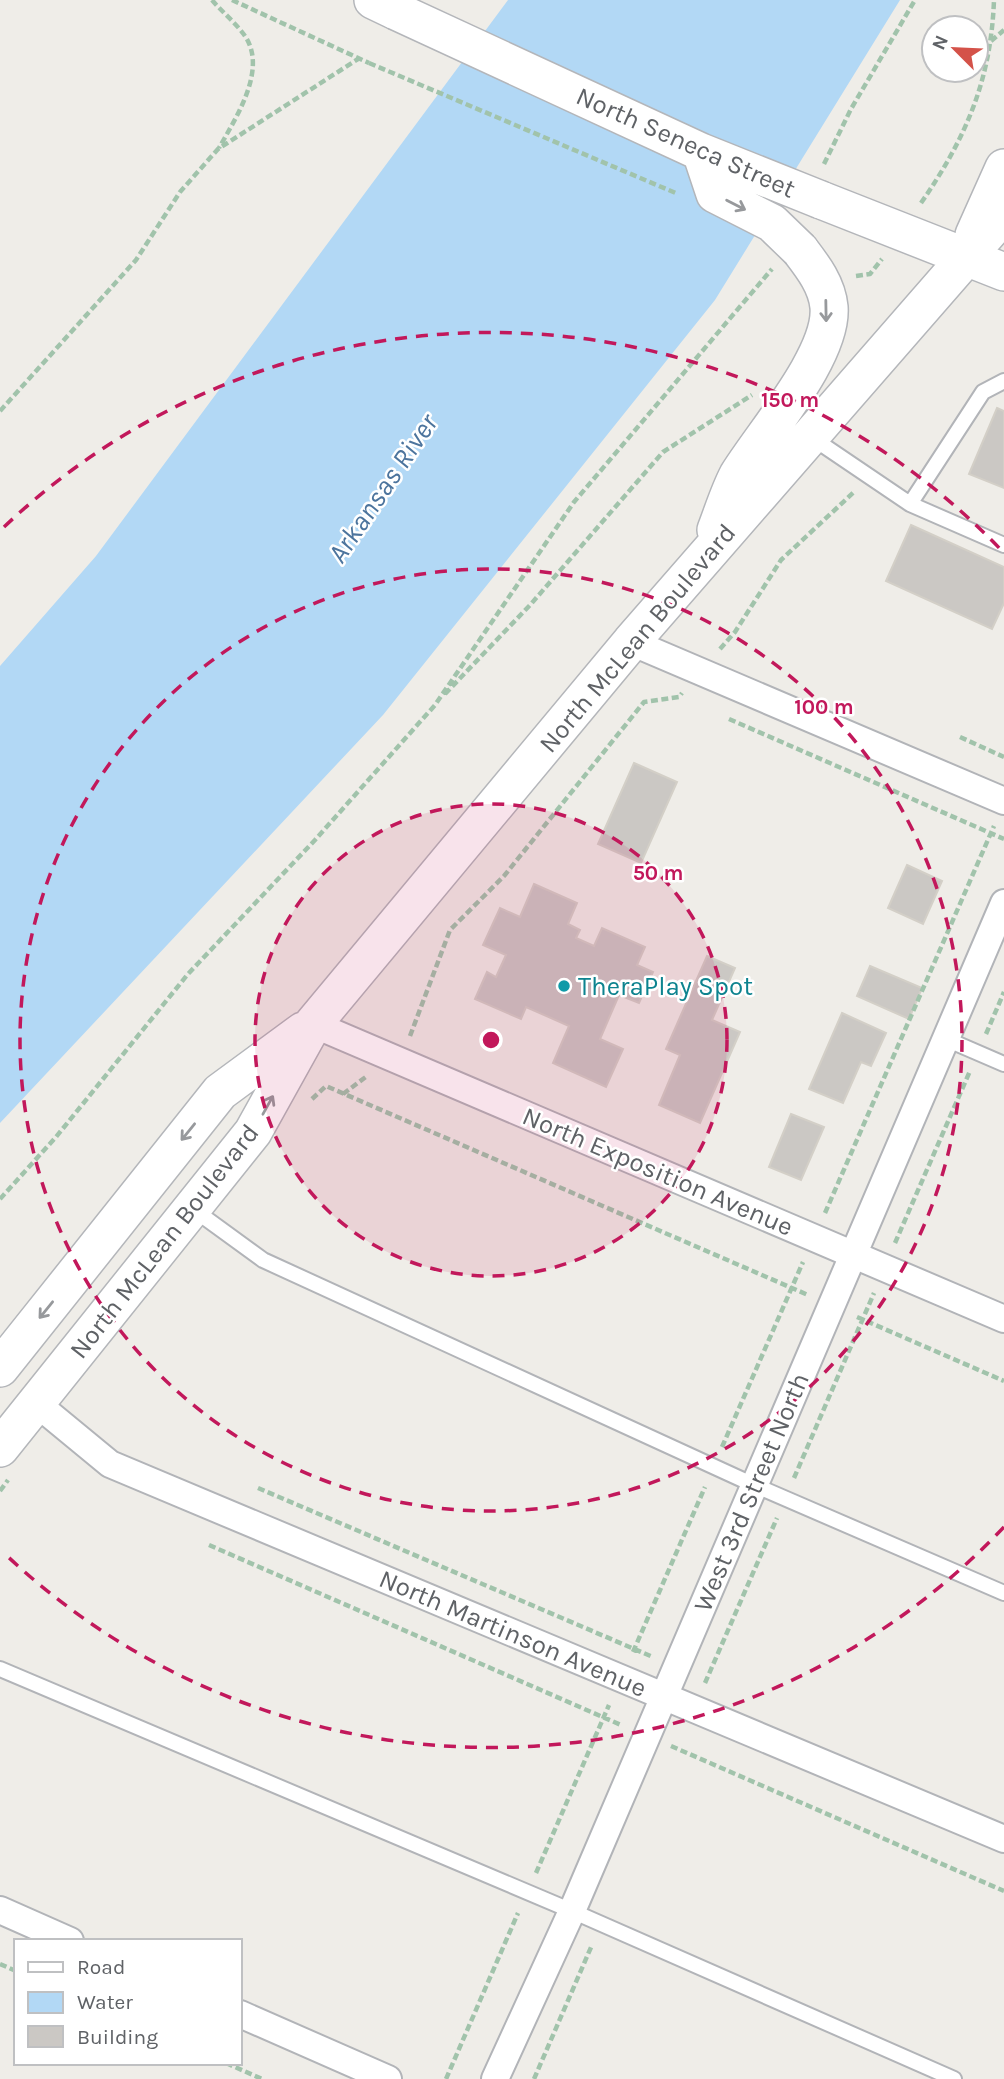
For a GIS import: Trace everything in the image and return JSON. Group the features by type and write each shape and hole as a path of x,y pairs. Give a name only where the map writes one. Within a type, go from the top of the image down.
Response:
{"main road":[{"name":"North Seneca Street","path":"384,5 701,152 821,184 902,231 1004,272"},
{"path":"701,152 715,194 772,223 788,256 820,281 829,307 825,338 814,365 737,477 704,558"},
{"path":"965,256 1004,168"},
{"path":"965,256 1004,214"},
{"name":"North McLean Boulevard","path":"6,1461 36,1403 253,1132 313,1024 631,642 965,256"},
{"name":"North McLean Boulevard","path":"0,1368 220,1092 313,1024"}],"street":[{"path":"631,642 1000,812"},
{"name":"West 3rd Street North","path":"495,2079 572,1911 1004,903"},
{"name":"North Exposition Avenue","path":"313,1024 1004,1319"},
{"name":"North Martinson Avenue","path":"36,1403 110,1464 1004,1839"},
{"path":"0,1910 65,1939"},
{"path":"242,2015 388,2079"}],"lane":[{"path":"910,504 983,392 1004,381"},
{"path":"810,436 910,504 1004,544"},
{"path":"946,1039 1004,1064"},
{"path":"192,1208 263,1260 754,1485 1004,1593"},
{"path":"0,1669 601,1923 954,2079"}],"path":[{"path":"0,411 136,260 180,192 218,149 251,88 251,60 247,38 212,0"},
{"path":"232,0 358,59 689,198"},
{"path":"821,184 851,109 915,0"},
{"path":"990,42 993,0"},
{"path":"990,42 1004,30"},
{"path":"218,149 358,59"},
{"path":"820,281 870,274 940,176 966,131 980,84"},
{"path":"435,705 574,502 788,256"},
{"path":"0,1199 56,1137 188,974 531,604 663,452 745,398 758,393"},
{"path":"679,696 735,632 781,560 870,477"},
{"path":"343,1094 405,1049 450,930 504,876 569,799 644,702 679,696 689,701"},
{"path":"723,716 1004,839"},
{"path":"960,737 1004,757"},
{"path":"446,2079 1000,812"},
{"path":"671,1761 1004,992"},
{"path":"306,1105 326,1086 1004,1381"},
{"path":"0,1491 6,1461"},
{"path":"258,1488 719,1685"},
{"path":"209,1545 1004,1891"},
{"path":"534,2079 601,1923"},
{"path":"230,2065 262,2079"}],"water":[{"name":"Arkansas River","path":"508,0 900,0 715,300 383,715 0,1123 0,666 96,556"}],"building":[{"path":"997,408 1004,411 1004,488 969,474"},
{"path":"911,525 1004,567 1004,603 992,629 886,581"},
{"path":"634,763 677,782 641,863 598,844"},
{"path":"907,865 942,881 923,924 888,908"},
{"name":"TheraPlay Spot","path":"534,884 577,903 568,924 580,930 576,938 594,946 602,928 645,947 637,965 653,972 639,1003 619,995 600,1039 623,1049 606,1087 553,1063 569,1026 526,1007 521,1019 475,999 487,972 496,977 506,955 483,945 500,908 520,917"},
{"path":"707,956 735,968 712,1020 740,1032 700,1123 659,1105 680,1055 666,1049"},
{"path":"870,966 922,988 909,1019 857,996"},
{"path":"842,1013 886,1033 871,1066 861,1062 843,1103 809,1089"},
{"path":"791,1114 824,1127 801,1180 769,1167"}],"place":[{"name":"TheraPlay Spot","path":"564,986"}]}
